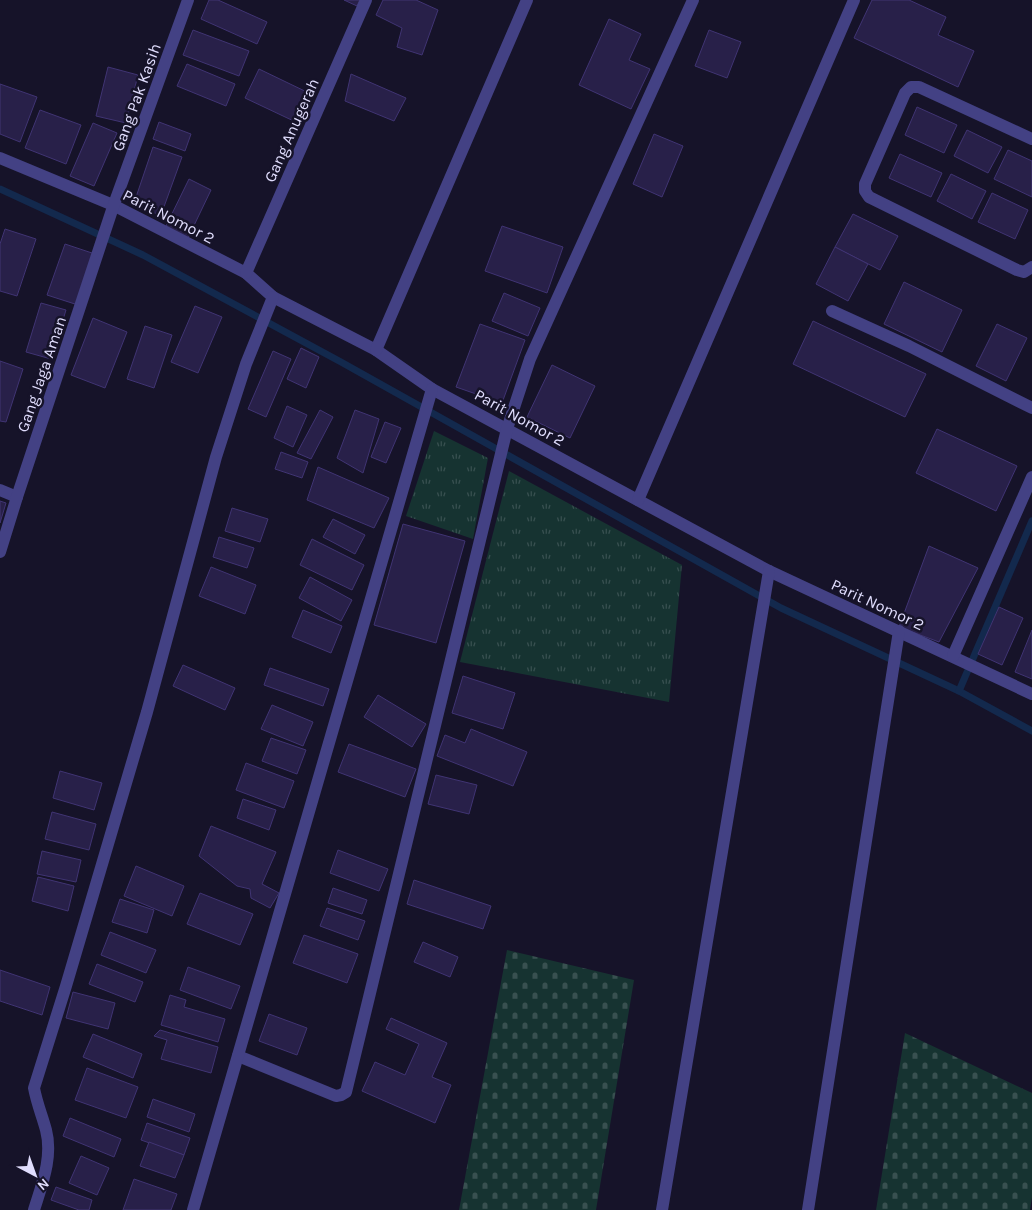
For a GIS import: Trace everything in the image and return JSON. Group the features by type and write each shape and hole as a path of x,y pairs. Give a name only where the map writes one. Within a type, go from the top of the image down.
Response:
{"street":[{"name":"Gang Pak Kasih","path":"113,206 188,0"},
{"name":"Gang Anugerah","path":"246,273 366,0"},
{"path":"376,350 527,0"},
{"path":"238,1056 336,1096 346,1092 507,429 530,359 693,0"},
{"path":"638,500 854,0"},
{"path":"1032,139 919,87 911,87 905,92 865,184 865,191 869,197 1017,270 1024,272 1032,267"},
{"name":"Parit Nomor 2","path":"0,158 113,206 246,273 273,297 376,350 432,389 768,571 1032,694"},
{"name":"Gang Jaga Aman","path":"0,552 16,497 113,206"},
{"path":"34,1210 49,1156 46,1130 37,1105 34,1088 133,759 216,456 246,364 273,297"},
{"path":"832,312 909,346 1032,408"},
{"path":"193,1210 432,389"},
{"path":"953,656 1032,477"},
{"path":"0,490 16,497"},
{"path":"662,1210 768,571"},
{"path":"808,1210 899,631"}],"green space":[{"path":"434,431 488,458 473,539 406,516"},
{"path":"509,471 682,565 669,702 460,662"},
{"path":"507,950 634,980 596,1210 459,1210"},
{"path":"905,1033 1032,1093 1032,1197 1030,1210 876,1210"}],"building":[{"path":"209,0 218,0 267,22 257,44 201,19"},
{"path":"344,0 360,0 357,6"},
{"path":"383,0 416,0 438,10 422,55 397,47 402,28 376,15"},
{"path":"872,0 909,0 946,17 938,35 974,51 958,87 854,38"},
{"path":"609,19 641,34 629,60 650,69 631,109 579,85"},
{"path":"193,30 249,51 239,76 183,55"},
{"path":"709,30 741,42 727,78 695,66"},
{"path":"187,64 235,84 226,106 177,86"},
{"path":"108,67 138,75 126,123 96,116"},
{"path":"259,69 313,95 300,124 245,98"},
{"path":"351,74 406,98 394,121 345,101"},
{"path":"0,84 37,97 20,142 0,134"},
{"path":"917,107 957,125 944,153 905,135"},
{"path":"40,110 81,125 66,164 25,148"},
{"path":"159,122 191,134 185,151 153,139"},
{"path":"93,123 117,133 94,186 70,176"},
{"path":"967,130 1002,147 988,173 954,156"},
{"path":"654,134 683,146 662,197 633,184"},
{"path":"153,147 182,157 161,215 133,206"},
{"path":"1008,150 1032,161 1032,197 994,179"},
{"path":"900,154 942,173 931,197 889,178"},
{"path":"951,174 986,191 972,219 937,201"},
{"path":"189,179 211,190 188,238 165,228"},
{"path":"992,193 1028,210 1015,239 978,222"},
{"path":"853,214 898,236 880,270 835,247"},
{"path":"502,226 563,247 547,293 485,271"},
{"path":"5,229 36,239 17,296 0,291 0,244"},
{"path":"65,244 95,254 78,305 47,295"},
{"path":"835,247 868,264 848,301 816,284"},
{"path":"904,282 962,310 942,352 884,324"},
{"path":"504,293 540,308 528,336 492,321"},
{"path":"41,303 66,310 51,359 26,352"},
{"path":"195,306 222,317 198,373 171,362"},
{"path":"93,318 127,332 105,388 71,375"},
{"path":"813,321 926,374 905,417 793,364"},
{"path":"480,324 525,340 502,403 456,387"},
{"path":"997,324 1027,338 1006,381 976,366"},
{"path":"145,326 172,335 154,388 127,379"},
{"path":"301,348 319,357 306,388 287,379"},
{"path":"273,351 291,359 266,417 248,409"},
{"path":"0,361 23,369 6,422 0,421"},
{"path":"552,365 595,386 570,438 527,417"},
{"path":"287,406 307,415 293,447 274,438"},
{"path":"320,410 333,417 311,459 297,453"},
{"path":"355,410 379,419 363,473 337,458"},
{"path":"385,422 401,428 386,463 371,457"},
{"path":"937,429 1017,466 996,511 916,473"},
{"path":"281,452 308,462 302,478 275,469"},
{"path":"318,467 389,498 374,528 307,500"},
{"path":"0,501 6,503 0,523"},
{"path":"232,508 268,519 260,542 225,531"},
{"path":"333,519 365,535 355,554 323,537"},
{"path":"403,524 465,541 436,643 374,625"},
{"path":"219,537 254,548 247,568 213,557"},
{"path":"312,539 364,565 352,590 300,565"},
{"path":"929,546 978,568 939,642 899,627"},
{"path":"211,567 256,585 245,614 199,596"},
{"path":"310,577 352,600 341,621 299,598"},
{"path":"999,607 1023,618 1002,665 978,654"},
{"path":"303,610 342,626 331,653 292,637"},
{"path":"1032,630 1032,679 1015,672"},
{"path":"183,665 235,688 225,710 173,686"},
{"path":"270,668 329,689 323,706 264,685"},
{"path":"463,676 515,693 503,729 452,713"},
{"path":"378,695 426,724 412,747 364,717"},
{"path":"272,705 313,722 303,746 261,729"},
{"path":"471,729 527,752 513,786 437,756 445,735 465,743"},
{"path":"271,738 306,750 297,774 262,761"},
{"path":"349,744 416,769 405,797 338,772"},
{"path":"246,763 294,781 284,808 236,790"},
{"path":"60,771 102,783 94,810 53,798"},
{"path":"436,775 477,785 469,814 428,804"},
{"path":"243,799 276,810 269,830 237,818"},
{"path":"52,812 96,824 89,850 45,839"},
{"path":"211,826 276,852 262,884 279,893 270,908 251,898 250,889 237,886 199,856"},
{"path":"338,850 388,869 379,891 330,873"},
{"path":"42,851 81,860 76,882 37,874"},
{"path":"136,866 184,886 172,916 124,896"},
{"path":"38,877 74,886 68,911 32,901"},
{"path":"414,880 491,906 483,929 407,904"},
{"path":"333,888 367,900 362,914 328,903"},
{"path":"200,893 253,914 240,945 187,924"},
{"path":"120,899 154,910 147,933 112,922"},
{"path":"327,908 365,921 358,940 320,926"},
{"path":"110,932 156,950 146,973 101,955"},
{"path":"304,935 358,954 347,983 293,963"},
{"path":"423,942 458,957 450,977 414,962"},
{"path":"97,964 143,982 135,1002 89,984"},
{"path":"188,967 240,986 231,1009 180,990"},
{"path":"0,970 50,987 42,1015 0,1001"},
{"path":"73,992 115,1003 108,1029 66,1018"},
{"path":"170,995 186,1000 184,1007 225,1019 218,1042 161,1025"},
{"path":"269,1014 307,1028 297,1055 259,1041"},
{"path":"391,1018 447,1043 432,1077 451,1085 435,1123 362,1091 375,1062 405,1075 419,1044 386,1029"},
{"path":"160,1030 218,1047 211,1073 161,1059 167,1040 154,1036"},
{"path":"93,1034 142,1054 133,1078 83,1057"},
{"path":"87,1068 138,1087 126,1118 75,1100"},
{"path":"153,1099 195,1114 189,1132 147,1117"},
{"path":"70,1118 121,1139 114,1157 63,1136"},
{"path":"147,1123 190,1138 184,1155 141,1140"},
{"path":"149,1142 184,1155 175,1178 140,1166"},
{"path":"81,1156 109,1168 97,1195 69,1183"},
{"path":"134,1179 177,1194 171,1210 123,1210"},
{"path":"56,1187 92,1200 89,1210 79,1210 51,1200"}],"waterway":[{"path":"0,189 143,255 341,362 781,608 959,691 1032,731"},
{"path":"959,691 1032,521"}]}
